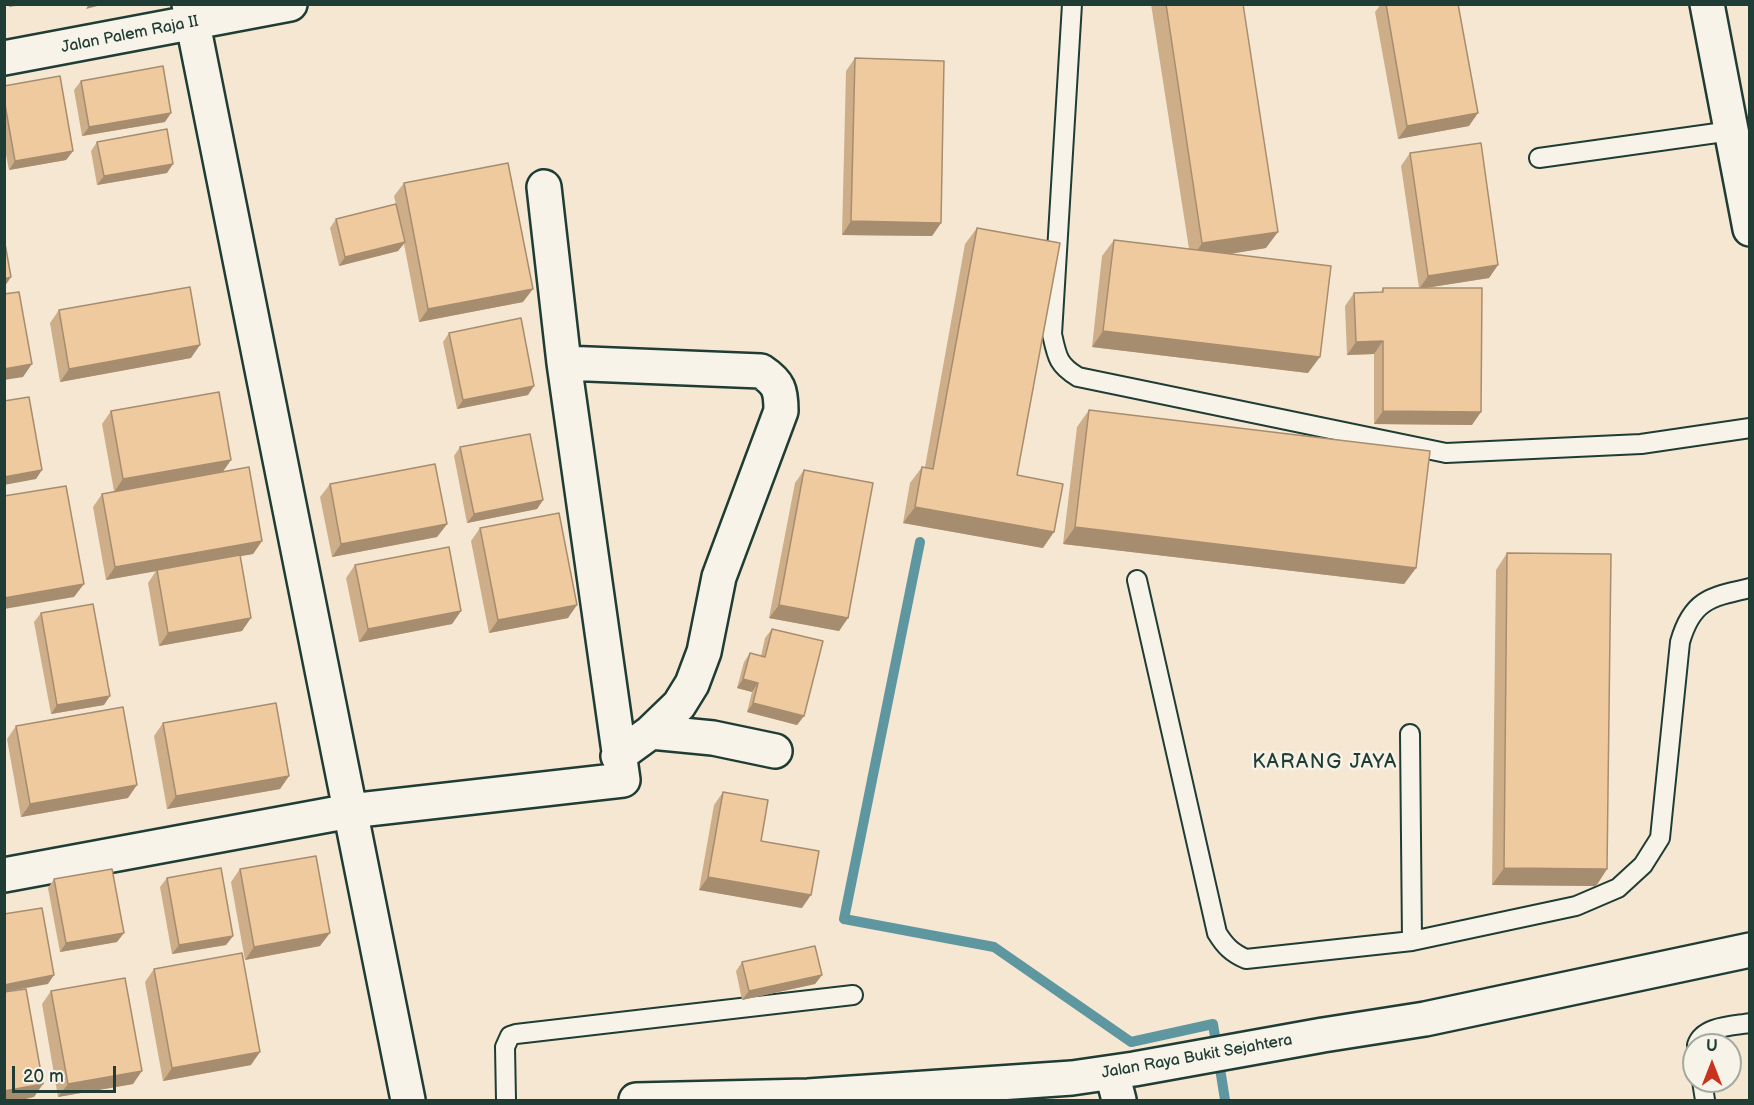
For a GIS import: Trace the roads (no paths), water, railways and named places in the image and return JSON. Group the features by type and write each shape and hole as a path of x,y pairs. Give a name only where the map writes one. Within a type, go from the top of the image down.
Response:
{"main road":[{"name":"Jalan Palem Raja II","path":"4,58 191,14 290,4"},
{"path":"1707,4 1749,230"},
{"path":"191,14 408,1101"},
{"path":"4,875 350,811 623,780 564,363 544,187"},
{"path":"564,363 761,371 774,379 781,393 781,411 720,577 704,652 692,684 679,705 651,732 618,756"},
{"path":"651,732 713,738 775,751"},
{"name":"Jalan Raya Bukit Sejahtera","path":"636,1101 808,1098 1072,1078 1122,1081 1261,1047 1425,1019 1749,950"}],"lane":[{"path":"1072,4 1052,334 1056,355 1064,368 1078,377 1446,453 1641,444 1749,428"},
{"path":"1539,158 1731,131"},
{"path":"1137,580 1217,933 1234,954 1246,959 1412,941 1576,906 1618,888 1643,865 1660,838 1680,642 1686,622 1698,606 1717,596 1749,588"},
{"path":"1410,734 1412,941"},
{"path":"506,1101 505,1047 510,1036 516,1034 853,995"},
{"path":"1706,1033 1749,1023"}],"waterway":[{"path":"920,542 844,919 994,947 1131,1042 1213,1024 1225,1100"}],"district":[{"name":"KARANG JAYA","path":"1325,763"}]}
